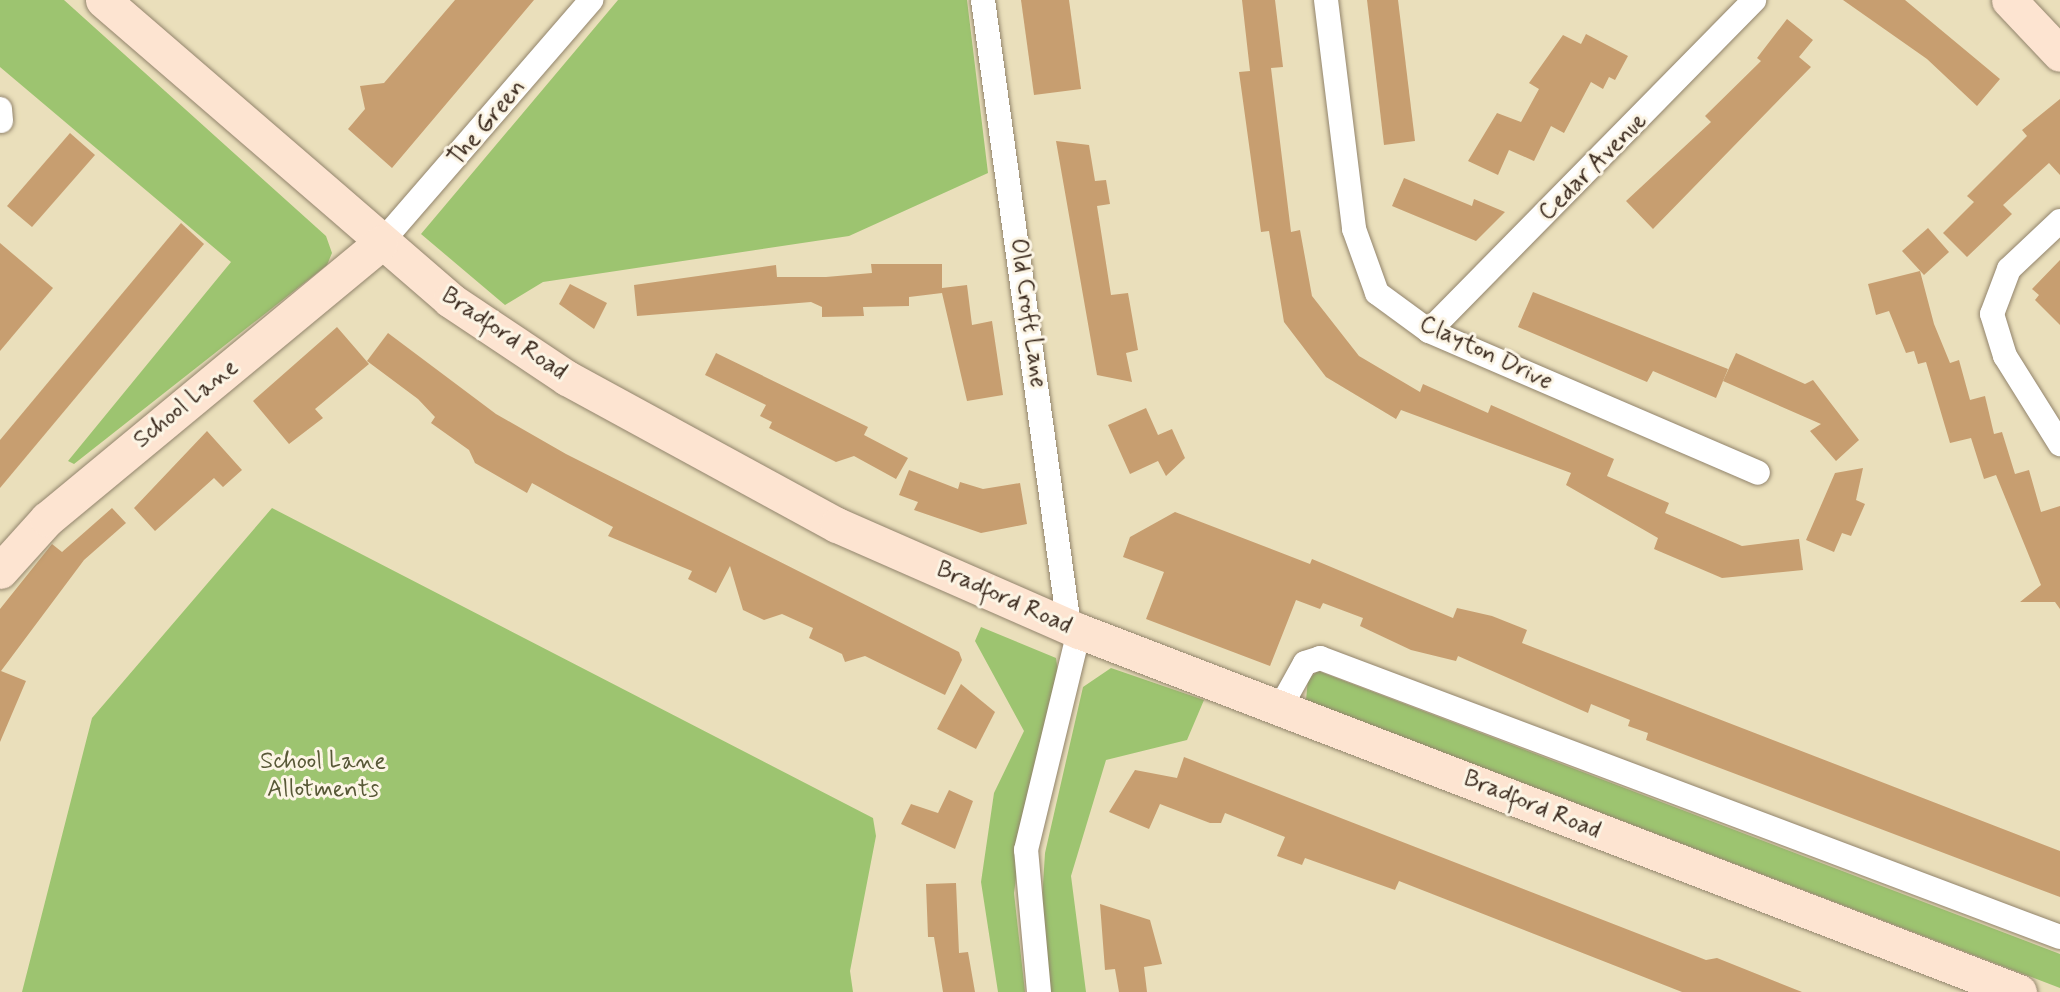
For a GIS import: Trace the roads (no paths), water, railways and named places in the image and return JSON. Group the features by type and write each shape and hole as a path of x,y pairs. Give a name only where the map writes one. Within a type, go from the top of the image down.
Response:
{"main road":[{"name":"Bradford Road","path":"103,0 380,244 450,300 579,385 837,525 1074,629 1281,706 2020,992"},
{"path":"2009,0 2060,54"},
{"name":"School Lane","path":"0,571 56,511 380,244"}],"street":[{"name":"The Green","path":"380,244 591,0"},
{"name":"Old Croft Lane","path":"983,0 1074,629 1026,850 1039,992"},
{"name":"Clayton Drive","path":"1326,0 1361,260 1377,293 1429,331 1758,473"},
{"name":"Cedar Avenue","path":"1429,331 1754,0"},
{"path":"2060,221 2009,269 1992,314 2005,356 2060,444"},
{"path":"1281,706 1305,663 1320,658 2060,937"}],"park label":[{"name":"School Lane Allotments","path":"323,776"}]}
